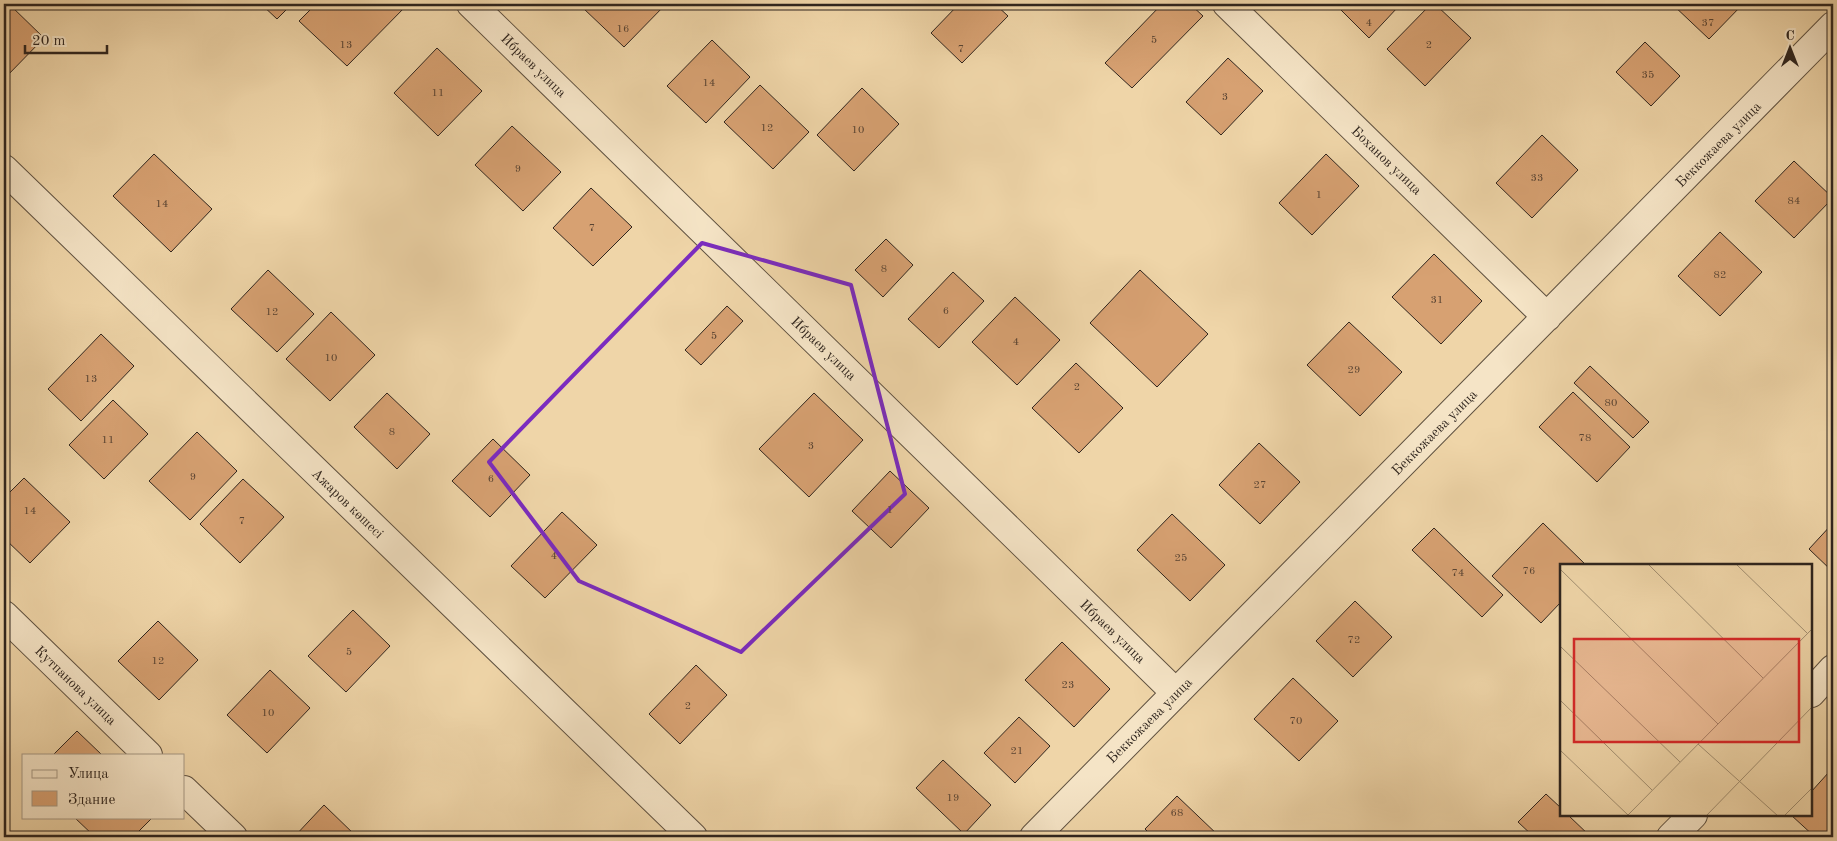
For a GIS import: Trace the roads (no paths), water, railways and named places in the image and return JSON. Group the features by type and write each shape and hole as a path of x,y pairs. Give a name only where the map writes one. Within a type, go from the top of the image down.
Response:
{"street":[{"name":"Ибраев улица","path":"471,4 1176,693"},
{"name":"Боханов улица","path":"1227,4 1547,317"},
{"name":"Беккожаева улица","path":"1034,837 1833,26"},
{"name":"Ажаров көшесі","path":"4,170 693,837"},
{"name":"Кутпанова улица","path":"4,615 147,754"},
{"path":"1812,691 1833,669"},
{"path":"185,791 233,837"},
{"path":"1671,837 1692,816"}]}
